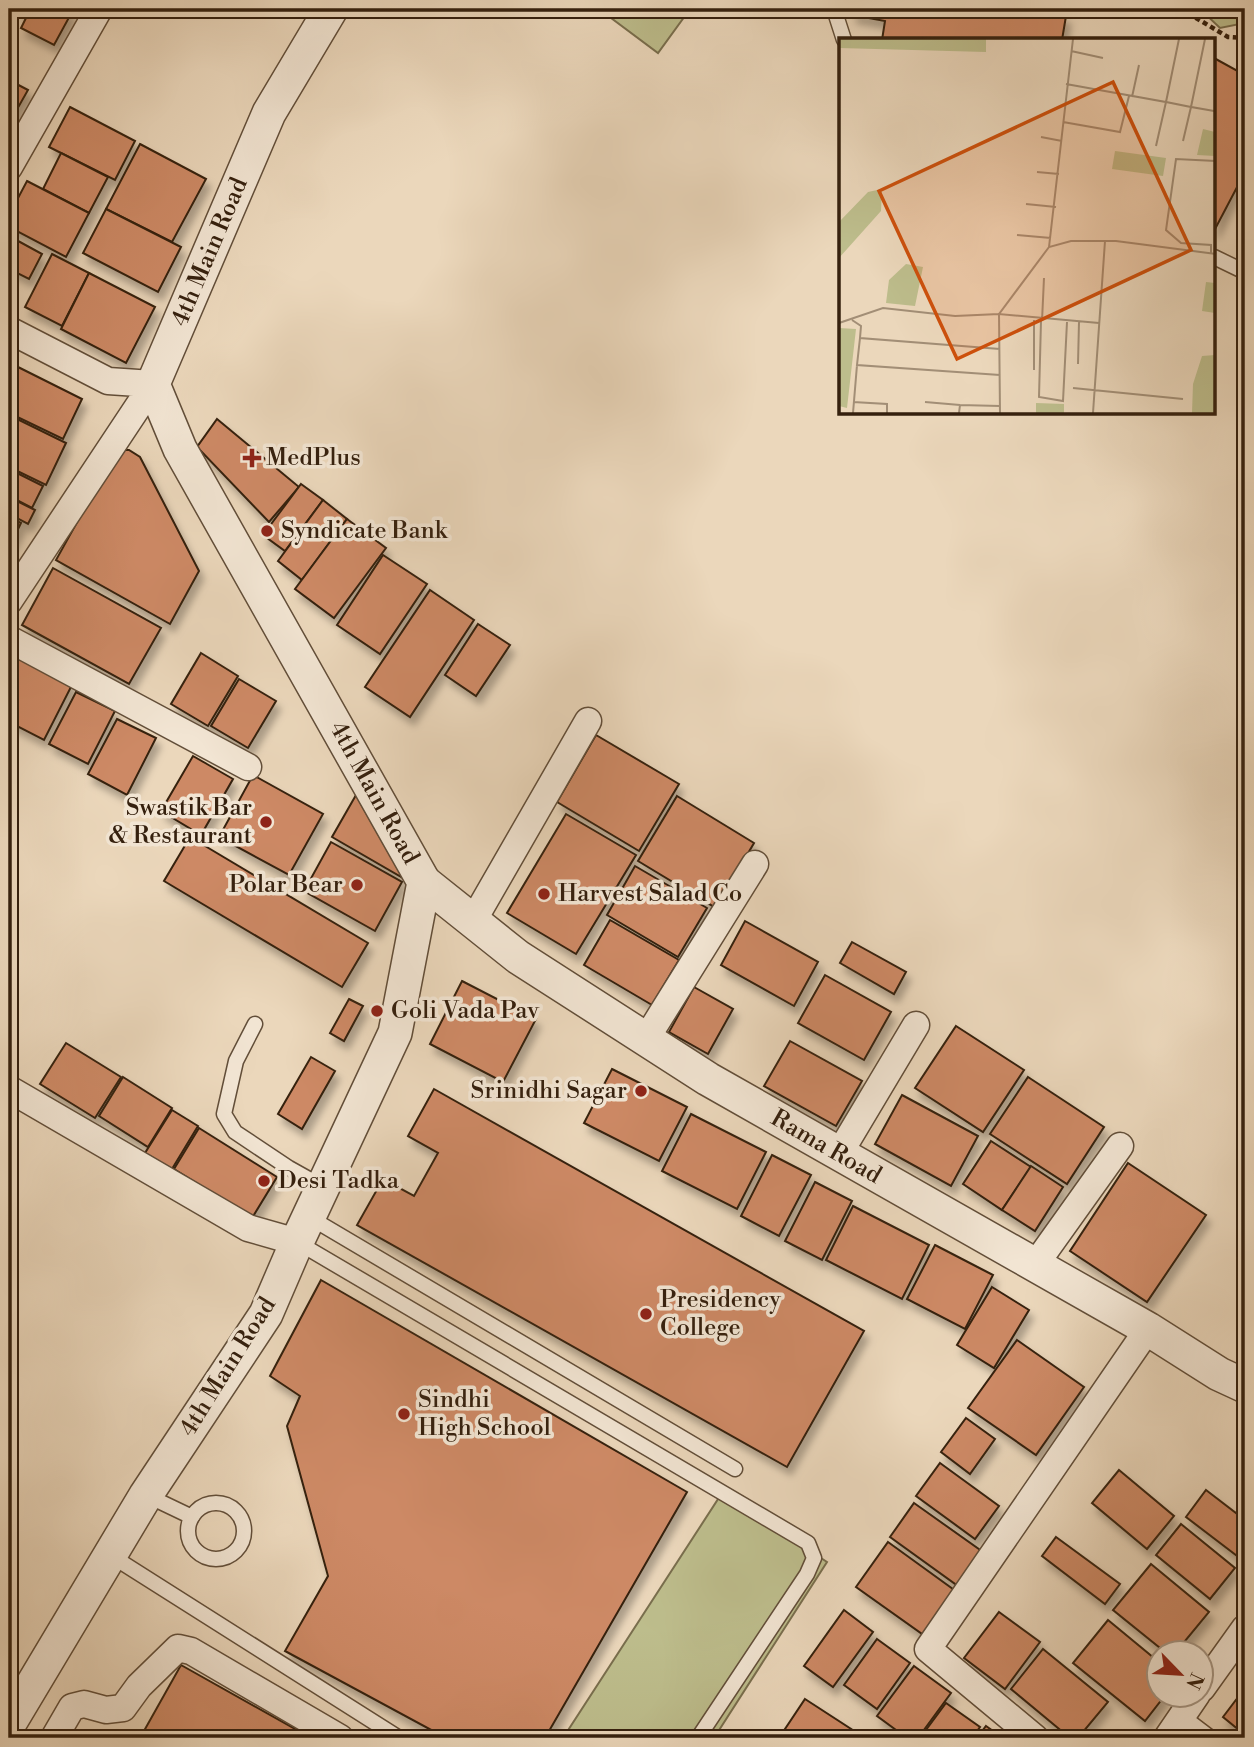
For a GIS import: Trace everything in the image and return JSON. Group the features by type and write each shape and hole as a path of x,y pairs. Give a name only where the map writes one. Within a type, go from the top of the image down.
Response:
{"street":[{"path":"9,167 99,9"},
{"name":"4th Main Road","path":"9,1724 146,1495 266,1314 395,1033 424,882 180,449 153,384 269,113 331,9"},
{"path":"9,330 108,381 153,384"},
{"path":"12,589 153,384"},
{"path":"9,639 248,767"},
{"path":"473,921 588,721"},
{"path":"646,1039 755,864"},
{"name":"Rama Road","path":"424,882 518,957 708,1079 1147,1329 1219,1374 1245,1386"},
{"path":"839,1154 916,1024"},
{"path":"9,1089 248,1228 303,1230"},
{"path":"1035,1265 1120,1146"},
{"path":"1035,1738 928,1649 1147,1329"},
{"path":"1216,1668 1245,1628"},
{"path":"54,1738 72,1707 84,1704 106,1710 123,1708 139,1686 177,1648 191,1651 340,1738"},
{"path":"1167,1738 1188,1708"}],"lane":[{"path":"834,9 843,38"},
{"path":"1216,258 1245,272"},
{"path":"255,1024 236,1061 224,1114 235,1132 323,1187"},
{"path":"303,1230 735,1469"},
{"path":"303,1230 808,1543 814,1558 807,1574 698,1738"},
{"path":"146,1495 192,1517"},
{"path":"110,1555 398,1738"},
{"path":"1182,1716 1210,1738"}],"path":[{"path":"1181,9 1228,37 1245,38"}],"green space":[{"path":"599,9 690,9 658,53"},
{"path":"1200,9 1245,9 1245,23 1220,28"},
{"path":"722,1493 827,1562 714,1738 563,1738"}],"building":[{"path":"18,9 66,9 72,12 54,45 21,28 27,16"},
{"path":"853,9 1026,9 1066,16 1062,38 882,38 885,21 852,15"},
{"path":"1216,59 1245,75 1245,172 1216,227"},
{"path":"9,80 28,90 11,120 9,119"},
{"path":"70,107 135,141 115,180 49,147"},
{"path":"140,144 206,179 172,242 106,209"},
{"path":"61,153 108,177 89,213 43,189"},
{"path":"27,181 89,213 66,257 9,227 9,215"},
{"path":"106,209 181,247 158,292 83,253"},
{"path":"9,236 42,254 29,279 9,269"},
{"path":"52,254 89,273 62,326 25,307"},
{"path":"89,273 155,307 126,363 61,329"},
{"path":"18,367 82,399 63,439 9,413 9,386"},
{"path":"9,415 66,443 46,485 9,467"},
{"path":"217,419 299,487 269,522 197,447"},
{"path":"121,450 129,450 140,457 199,571 170,624 56,560 115,454"},
{"path":"9,469 43,486 32,508 9,496"},
{"path":"301,484 323,500 285,551 263,535"},
{"path":"9,497 35,510 28,524 9,514"},
{"path":"323,500 347,519 302,580 278,561"},
{"path":"9,517 21,523 9,548"},
{"path":"347,519 386,548 334,618 295,589"},
{"path":"383,555 427,584 380,654 337,625"},
{"path":"53,568 161,628 129,684 22,625"},
{"path":"430,590 474,620 410,717 365,687"},
{"path":"478,624 510,645 476,696 445,675"},
{"path":"10,652 73,683 44,740 9,722"},
{"path":"201,653 238,676 208,726 171,704"},
{"path":"239,679 276,701 248,748 211,726"},
{"path":"76,692 115,711 88,764 49,744"},
{"path":"117,719 156,738 127,795 88,774"},
{"path":"596,735 679,784 639,851 557,802"},
{"path":"193,756 233,779 201,835 161,811"},
{"path":"253,775 323,814 289,875 219,837"},
{"path":"356,795 403,878 332,837"},
{"path":"677,796 754,843 716,908 638,861"},
{"path":"566,814 636,855 576,954 507,913"},
{"path":"190,837 368,943 342,987 164,881"},
{"path":"331,842 402,882 375,931 304,891"},
{"path":"635,866 707,908 678,957 607,915"},
{"path":"610,920 679,960 652,1005 584,965"},
{"path":"745,921 818,962 794,1006 721,965"},
{"path":"852,942 906,972 894,994 840,963"},
{"path":"825,975 891,1012 864,1060 798,1023"},
{"path":"462,981 536,1019 503,1082 430,1044"},
{"path":"694,987 733,1009 708,1054 669,1032"},
{"path":"349,999 363,1006 344,1041 330,1033"},
{"path":"956,1026 1024,1070 983,1132 915,1088"},
{"path":"790,1041 862,1081 836,1126 764,1086"},
{"path":"66,1043 121,1077 95,1118 40,1084"},
{"path":"311,1057 335,1071 302,1129 278,1114"},
{"path":"612,1069 687,1107 659,1161 584,1123"},
{"path":"123,1077 172,1108 148,1147 99,1116"},
{"path":"1028,1077 1104,1127 1067,1184 990,1134"},
{"path":"434,1089 864,1331 787,1467 357,1225 383,1179 414,1196 438,1153 408,1136"},
{"path":"902,1095 978,1136 951,1186 875,1144"},
{"path":"172,1110 198,1126 172,1169 145,1153"},
{"path":"691,1114 766,1152 737,1209 662,1171"},
{"path":"199,1128 277,1177 252,1218 174,1169"},
{"path":"991,1141 1031,1167 1002,1210 963,1184"},
{"path":"772,1155 811,1175 779,1236 741,1216"},
{"path":"1128,1163 1206,1215 1147,1302 1070,1251"},
{"path":"1031,1166 1063,1187 1035,1231 1002,1210"},
{"path":"815,1182 852,1201 822,1260 785,1241"},
{"path":"853,1206 929,1245 902,1299 826,1260"},
{"path":"935,1245 993,1275 965,1329 907,1299"},
{"path":"321,1280 687,1492 545,1738 446,1738 285,1651 328,1576 287,1426 300,1396 270,1376"},
{"path":"992,1287 1029,1310 994,1368 957,1345"},
{"path":"1017,1340 1084,1387 1036,1455 968,1408"},
{"path":"966,1418 995,1439 970,1474 941,1452"},
{"path":"940,1463 999,1506 975,1539 916,1496"},
{"path":"1119,1470 1174,1516 1147,1549 1092,1503"},
{"path":"1206,1490 1236,1513 1245,1500 1245,1562 1186,1517"},
{"path":"914,1503 983,1552 958,1586 890,1537"},
{"path":"1181,1524 1235,1568 1210,1599 1156,1555"},
{"path":"1056,1537 1120,1584 1105,1604 1042,1556"},
{"path":"888,1542 957,1592 925,1636 856,1587"},
{"path":"1151,1564 1209,1612 1188,1638 1148,1638 1113,1610"},
{"path":"844,1610 873,1632 833,1687 804,1666"},
{"path":"999,1612 1040,1642 1005,1689 964,1658"},
{"path":"1108,1620 1146,1651 1146,1708 1155,1708 1145,1721 1073,1663"},
{"path":"877,1639 910,1663 877,1709 844,1685"},
{"path":"1043,1649 1108,1702 1078,1738 1070,1738 1011,1689"},
{"path":"181,1665 311,1738 140,1738"},
{"path":"914,1666 951,1693 918,1738 907,1738 877,1716"},
{"path":"1245,1688 1245,1735 1223,1717"},
{"path":"805,1699 865,1738 779,1738"},
{"path":"946,1703 980,1727 972,1738 920,1738"},
{"path":"986,1726 1003,1738 977,1738"}],"place":[{"name":"MedPlus","path":"252,458"},
{"name":"Syndicate Bank","path":"267,531"},
{"name":"Swastik Bar & Restaurant","path":"266,822"},
{"name":"Polar Bear","path":"357,885"},
{"name":"Harvest Salad Co","path":"544,894"},
{"name":"Goli Vada Pav","path":"377,1011"},
{"name":"Srinidhi Sagar","path":"641,1091"},
{"name":"Desi Tadka","path":"264,1181"},
{"name":"Presidency College","path":"646,1314"},
{"name":"Sindhi High School","path":"404,1414"}]}
